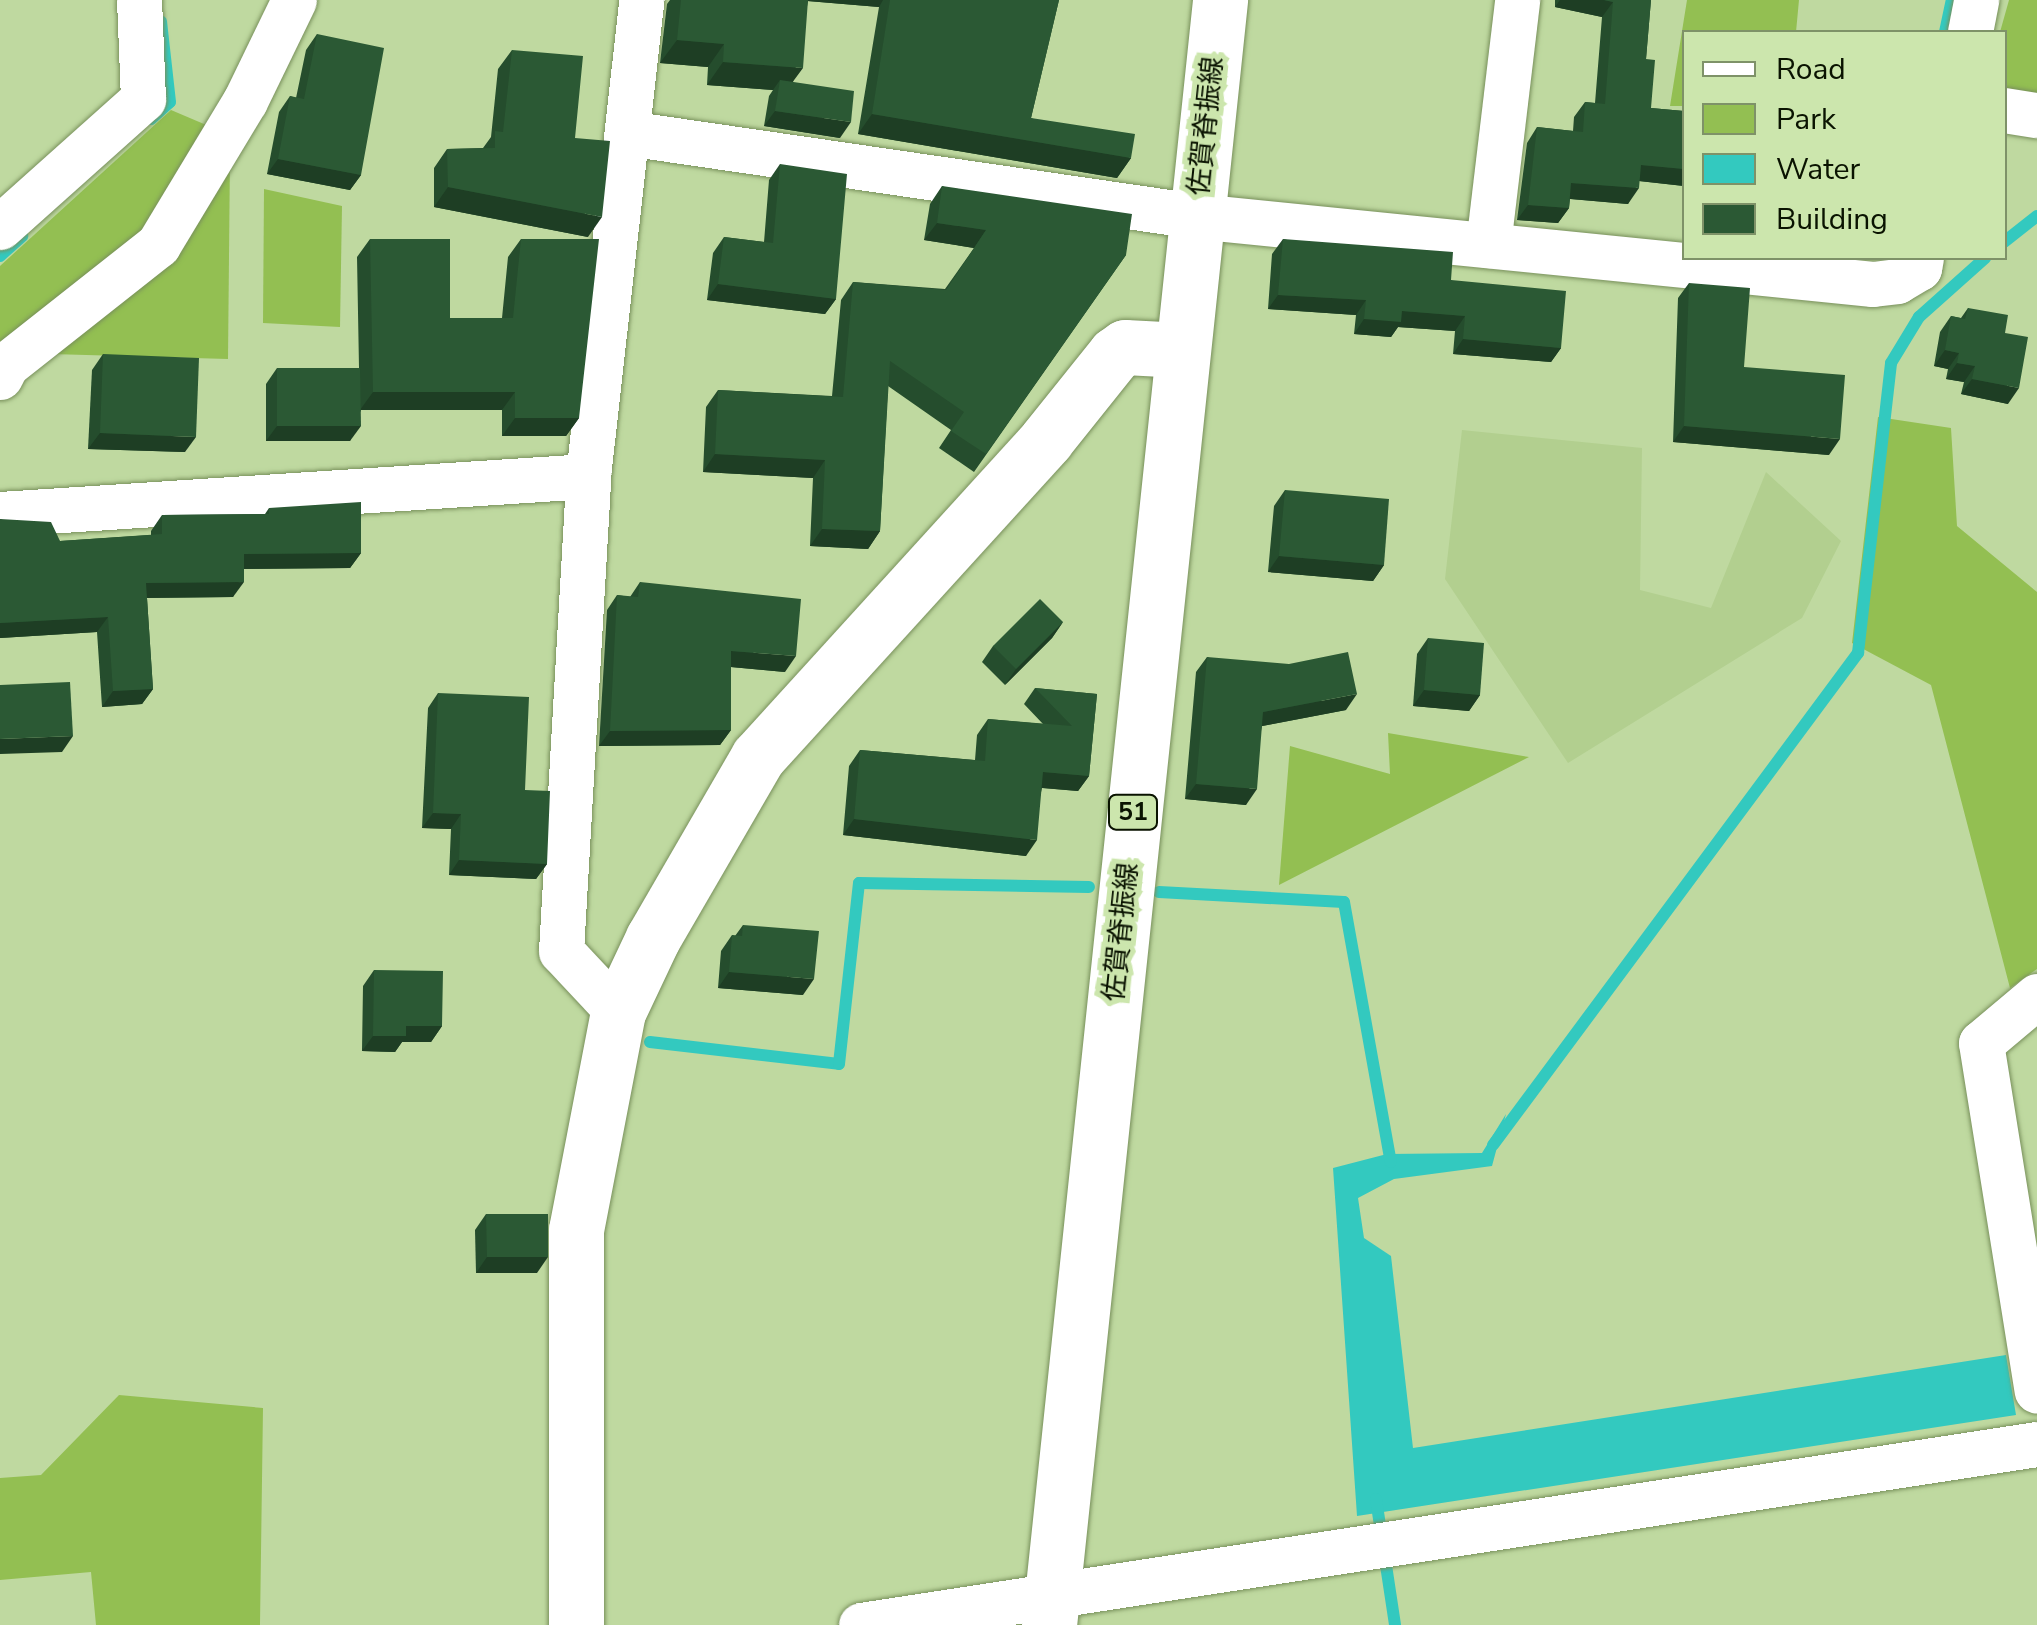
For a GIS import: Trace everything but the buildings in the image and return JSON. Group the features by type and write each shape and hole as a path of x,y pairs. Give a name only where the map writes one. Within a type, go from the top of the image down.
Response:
{"main road":[{"name":"佐賀脊振線","path":"1050,1611 1220,0"},
{"path":"576,1625 576,1230 618,1012 652,938 758,757 1046,440 1115,354 1124,347 1182,350"}],"street":[{"path":"0,227 143,99 140,0"},
{"path":"0,376 6,364 158,245 244,101 294,0"},
{"path":"618,1012 561,951 588,476 641,0"},
{"path":"1488,245 1518,0"},
{"path":"1970,30 1976,0"},
{"path":"2007,111 2037,116"},
{"path":"628,133 1196,216 1873,284 1912,269"},
{"path":"0,514 588,476"},
{"path":"2035,1378 1981,1043 2037,996"},
{"path":"861,1625 1050,1611 1380,1546 2037,1444"}],"shaded area":[{"path":"1462,430 1642,448 1640,590 1711,608 1766,472 1841,541 1802,618 1568,763 1445,579"}],"green space":[{"path":"1687,0 1799,0 1796,30 1682,30"},
{"path":"2009,0 2037,0 2037,100 2007,95 2007,30 2001,30"},
{"path":"1682,31 1682,106 1670,106"},
{"path":"171,110 211,127 155,236 0,351 0,266"},
{"path":"230,154 228,359 51,354"},
{"path":"264,189 342,206 340,327 263,323"},
{"path":"1878,417 1951,428 1957,526 2037,592 2037,969 2010,988 1931,685 1852,643"},
{"path":"1388,733 1529,757 1279,885 1290,746 1390,774"},
{"path":"119,1395 263,1408 260,1625 96,1625 91,1572 0,1580 0,1478 41,1475"}],"water":[{"path":"1506,1114 1492,1166 1394,1179 1358,1198 1364,1238 1391,1256 1413,1448 2006,1355 2016,1415 1357,1516 1333,1168 1387,1154 1482,1153"}],"waterway":[{"path":"1945,30 1952,0"},
{"path":"151,119 170,102 161,22"},
{"path":"2007,240 2037,216"},
{"path":"0,256 22,236"},
{"path":"1493,1145 1858,653 1891,363 1919,317 1983,260"},
{"path":"650,1042 839,1064 859,883 1089,887"},
{"path":"1159,892 1344,902 1391,1162"},
{"path":"1376,1499 1395,1625"}]}
